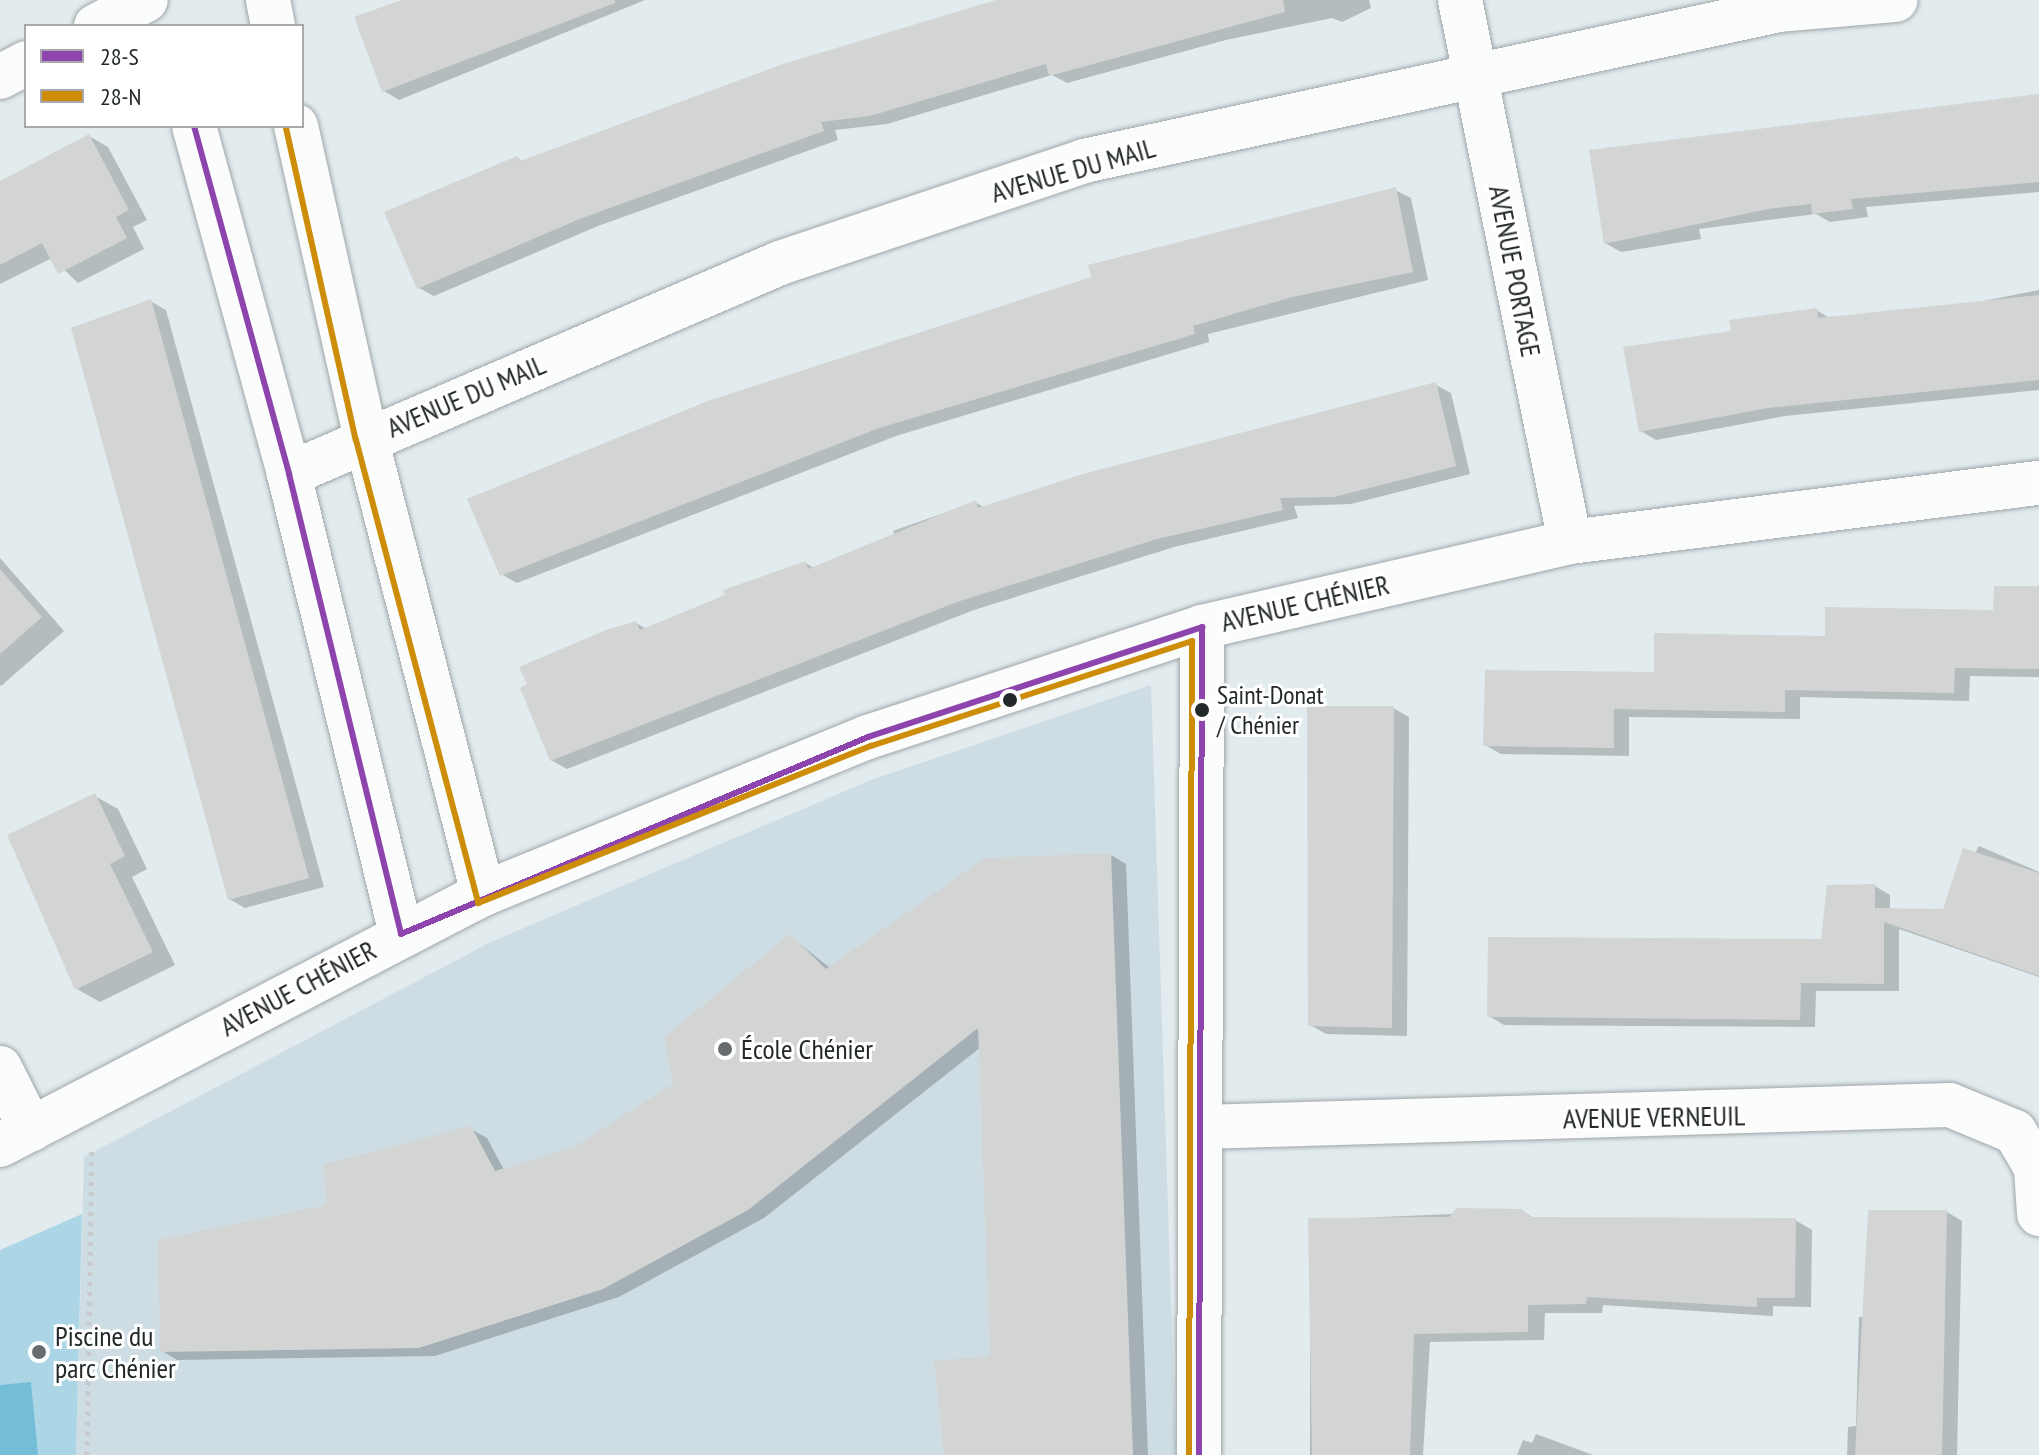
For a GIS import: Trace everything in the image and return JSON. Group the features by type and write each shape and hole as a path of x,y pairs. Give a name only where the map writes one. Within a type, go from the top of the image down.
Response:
{"street":[{"path":"100,24 146,0"},
{"path":"159,0 165,24"},
{"path":"268,0 273,24"},
{"name":"AVENUE PORTAGE","path":"1460,0 1570,542"},
{"name":"AVENUE DU MAIL","path":"289,474 366,438 780,263 1084,161 1779,10 1896,0"},
{"path":"0,77 24,64"},
{"path":"195,128 289,474 401,934"},
{"path":"296,128 366,438 483,894"},
{"name":"AVENUE CHÉNIER","path":"16,1138 401,934 483,894 868,737 1202,627 1570,542 2039,483"},
{"path":"1199,1455 1202,627"},
{"path":"0,1068 16,1138"},
{"name":"AVENUE VERNEUIL","path":"1201,1127 1950,1105 2015,1132 2036,1168 2039,1214"}],"path":[{"path":"72,1109 96,1156 87,1455"}],"shaded area":[{"name":"École Chénier","path":"1151,685 1176,1455 76,1455 84,1157 491,942 871,780"},
{"name":"Piscine du parc Chénier","path":"82,1214 76,1455 0,1455 0,1250"},
{"path":"31,1382 38,1455 0,1455 0,1385"}],"building":[{"path":"401,0 615,0 615,3 382,92 354,17"},
{"path":"996,0 1283,0 1285,12 1049,76 1046,64 870,116 821,122 824,131 582,218 417,289 384,212 517,156 520,161 783,64"},
{"path":"2039,94 2039,182 1851,199 1853,209 1812,214 1811,204 1768,209 1604,244 1589,150"},
{"path":"89,134 129,210 116,217 127,238 58,274 42,243 0,265 0,181"},
{"path":"1396,187 1413,272 1292,297 1193,326 1195,334 879,428 500,576 467,499 708,401 1091,277 1088,265"},
{"path":"2039,295 2039,380 1768,408 1639,432 1623,347 1731,331 1729,320 1817,308 1818,318"},
{"path":"151,299 309,878 228,900 71,328"},
{"path":"1436,382 1456,466 1334,497 1280,498 1283,510 1157,539 957,602 550,761 520,688 527,684 519,667 606,630 636,621 640,630 725,595 723,590 806,561 808,569 976,500 978,508 1083,474"},
{"path":"0,569 42,617 0,654"},
{"path":"1994,586 2039,586 2039,669 1955,668 1954,693 1785,690 1785,712 1614,709 1614,748 1483,746 1485,670 1654,672 1654,633 1825,636 1825,607 1993,610"},
{"path":"1307,706 1394,706 1392,1028 1308,1026"},
{"path":"95,793 125,856 110,864 153,952 75,990 7,835"},
{"path":"1963,848 2039,873 2039,976 1884,922 1884,984 1801,983 1800,1020 1487,1017 1488,937 1821,939 1827,885 1875,884 1875,908 1943,909"},
{"path":"1111,853 1133,1455 944,1455 934,1361 990,1356 978,1028 748,1210 603,1289 419,1348 160,1352 158,1240 326,1205 324,1164 471,1126 495,1171 574,1147 673,1084 664,1037 790,934 826,969 985,858"},
{"path":"1457,1208 1522,1209 1530,1217 1796,1218 1795,1298 1757,1298 1757,1307 1587,1297 1586,1304 1528,1305 1528,1332 1414,1334 1410,1455 1312,1455 1308,1218 1449,1217"},
{"path":"1868,1210 1947,1210 1942,1455 1855,1455"}],"transit line":[{"name":"28-S","path":"195,128 289,474 401,934 868,737 1202,627 1199,1455"},
{"name":"28-N","path":"286,128 356,440 478,903 871,746 1192,641 1189,1455"}],"place":[{"name":"Saint-Donat / Chénier","path":"1202,710"},
{"name":"École Chénier","path":"725,1049"},
{"name":"Piscine du parc Chénier","path":"39,1352"}]}
